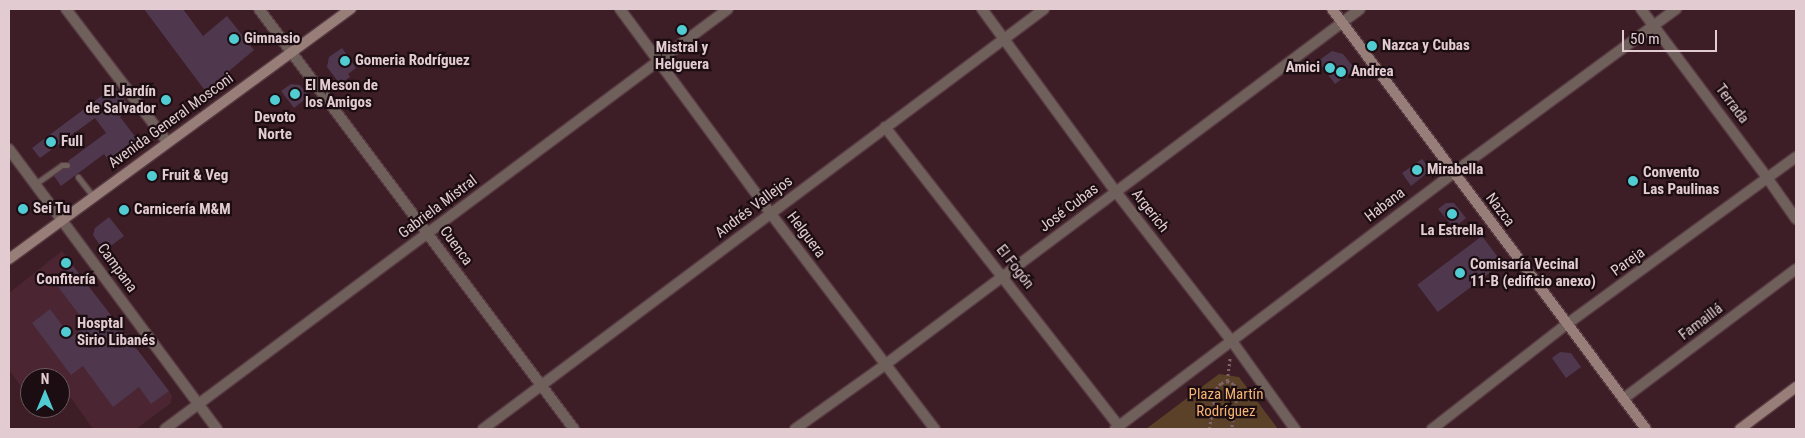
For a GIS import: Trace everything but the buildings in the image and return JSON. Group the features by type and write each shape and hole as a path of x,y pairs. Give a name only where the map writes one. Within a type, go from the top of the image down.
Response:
{"street":[{"path":"66,9 168,142"},
{"name":"Cuenca","path":"259,9 574,429"},
{"name":"Avenida General Mosconi","path":"9,259 351,9"},
{"name":"Helguera","path":"620,9 771,214 935,429"},
{"name":"Gabriela Mistral","path":"165,429 728,9"},
{"name":"Argerich","path":"982,9 1116,192 1231,340 1295,429"},
{"name":"Andrés Vallejos","path":"483,429 771,214 885,126 1044,9"},
{"name":"Nazca","path":"1332,9 1343,21 1453,173 1646,429"},
{"name":"José Cubas","path":"795,429 886,364 1360,9"},
{"name":"Terrada","path":"1641,9 1796,219"},
{"name":"Habana","path":"1117,428 1453,173 1676,9"},
{"name":"El Fogón","path":"885,126 1003,276 1117,428"},
{"name":"Campana","path":"9,149 218,429"},
{"name":"Pareja","path":"1432,429 1567,324 1796,158"},
{"name":"Famaillá","path":"1623,399 1796,269"},
{"path":"1740,429 1796,387"}],"lane":[{"path":"36,184 62,165 67,165"},
{"path":"78,177 93,196"}],"path":[{"path":"1227,381 1231,340"},
{"path":"1209,429 1216,389 1221,383 1227,381 1234,384 1238,390 1232,429"}],"shaded area":[{"name":"Hosptal Sirio Libanés","path":"62,251 172,395 171,403 136,429 93,429 70,399 70,368 20,368 20,385 9,370 9,293"}],"green space":[{"name":"Plaza Martín Rodríguez","path":"1219,374 1239,377 1278,429 1146,429"}],"place":[{"name":"Mistral y Helguera","path":"682,30"},
{"name":"Gimnasio","path":"234,39"},
{"name":"Nazca y Cubas","path":"1372,46"},
{"name":"Gomeria Rodríguez","path":"345,61"},
{"name":"Amici","path":"1330,68"},
{"name":"Andrea","path":"1341,72"},
{"name":"El Meson de los Amigos","path":"295,94"},
{"name":"El Jardín de Salvador","path":"166,100"},
{"name":"Devoto Norte","path":"275,100"},
{"name":"Full","path":"51,142"},
{"name":"Mirabella","path":"1417,170"},
{"name":"Fruit & Veg","path":"152,176"},
{"name":"Convento Las Paulinas","path":"1633,181"},
{"name":"Sei Tu","path":"23,209"},
{"name":"Carnicería M&M","path":"124,210"},
{"name":"La Estrella","path":"1452,214"},
{"name":"Confitería","path":"66,263"},
{"name":"Comisaría Vecinal 11-B (edificio anexo)","path":"1460,273"},
{"name":"Hosptal Sirio Libanés","path":"66,332"}]}
